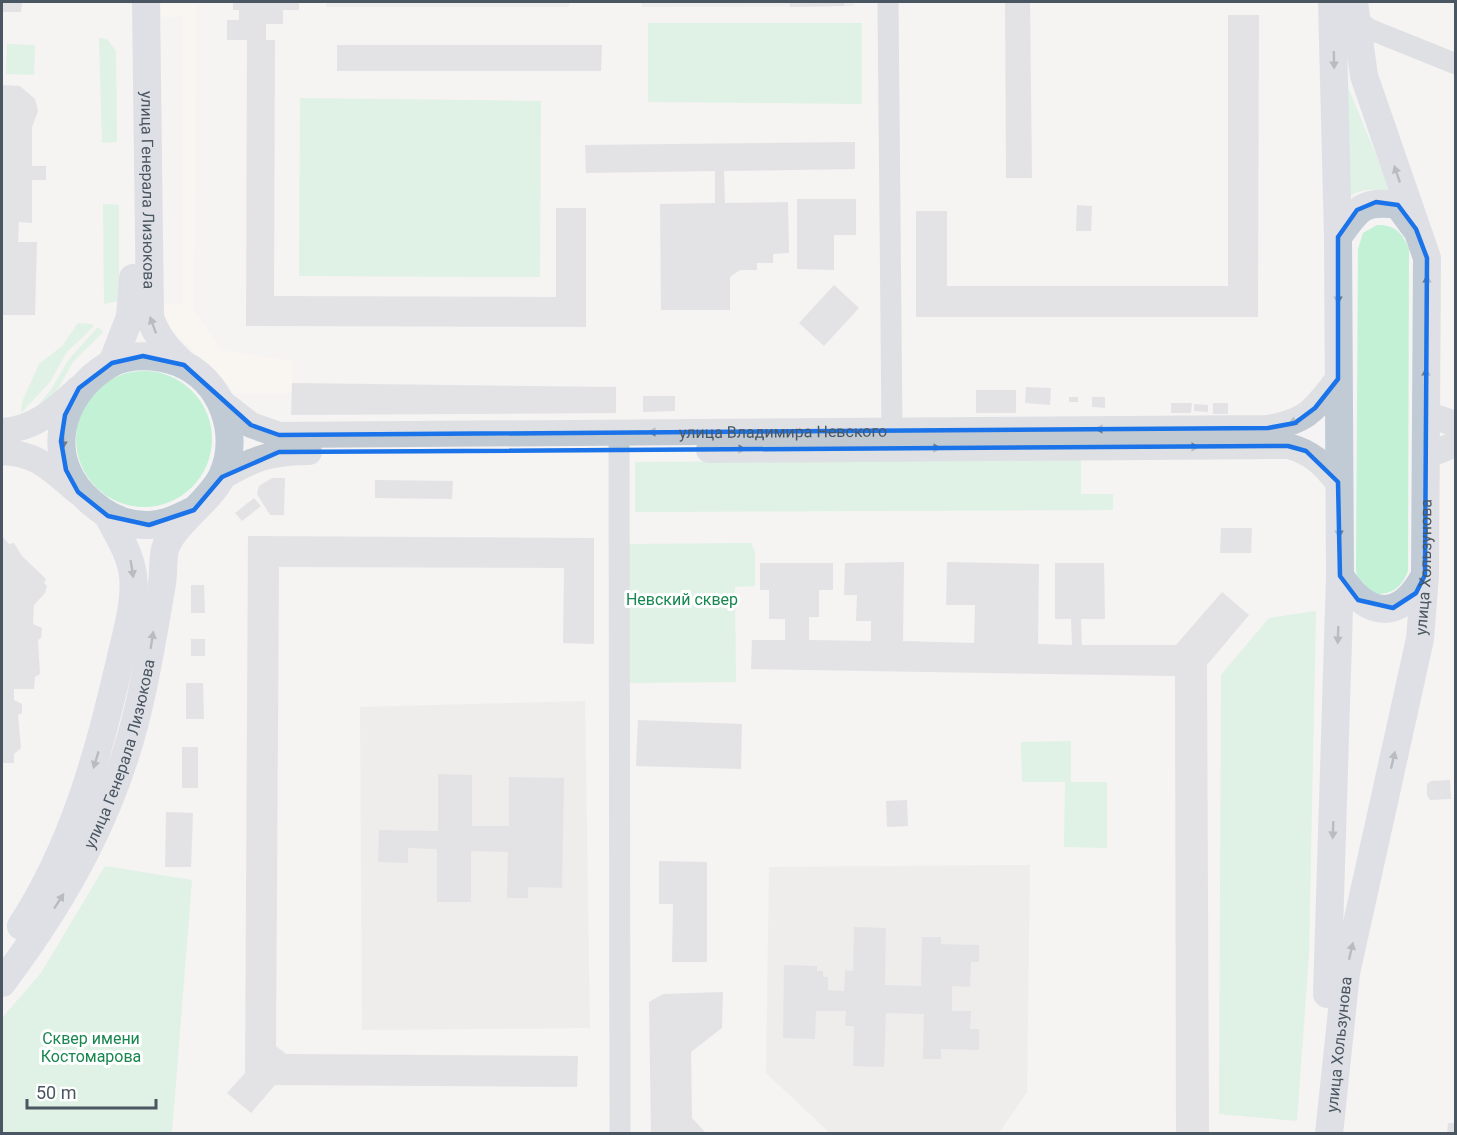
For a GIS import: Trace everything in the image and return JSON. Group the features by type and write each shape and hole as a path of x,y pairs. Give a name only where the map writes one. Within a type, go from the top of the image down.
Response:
{"main road":[{"name":"улица Генерала Лизюкова","path":"112,363 130,316 133,275 132,2"},
{"name":"улица Генерала Лизюкова","path":"146,2 150,317 155,333 165,347 184,365"},
{"name":"улица Хользунова","path":"1329,1134 1346,974 1420,639 1425,575 1427,258 1364,76 1347,7"},
{"name":"улица Хользунова","path":"1313,1134 1329,968 1340,576 1338,237 1347,7"},
{"path":"1338,237 1357,210 1376,202 1398,206 1416,229"},
{"path":"143,356 164,358 184,365 204,379 220,400 228,422 230,441 222,477 194,510 171,521 149,525 125,523 108,516 78,492 66,470 61,441 65,415 79,388 112,363 143,356"},
{"name":"улица Генерала Лизюкова","path":"2,983 69,885 87,854 105,812 134,733 150,655 166,546 194,510"},
{"name":"улица Генерала Лизюкова","path":"2,954 30,912 56,864 91,776 105,728 128,625 134,578 130,559 108,516"},
{"path":"1340,576 1358,600 1382,609 1403,604 1416,593 1425,575"},
{"path":"1332,866 1342,880 1355,881 1370,868"}],"street":[{"path":"888,2 892,430"},
{"path":"1347,7 1369,29 1455,64"},
{"name":"улица Владимира Невского","path":"222,477 250,460 279,452 892,430 1268,428 1295,423 1316,408 1338,379"},
{"path":"2,431 20,430 39,421 79,388"},
{"name":"улица Владимира Невского","path":"220,400 251,425 279,435 619,441 1288,446 1306,451 1324,464 1338,482"},
{"path":"1426,414 1455,424"},
{"path":"619,441 620,1134"},
{"path":"1426,456 1455,444"},
{"path":"2,452 22,453 48,466 78,492"}],"highlighted area":[{"path":"1376,202 1398,205 1416,229 1427,258 1425,575 1416,593 1393,608 1358,600 1340,576 1338,482 1306,451 1288,446 279,452 222,477 194,510 149,525 108,516 78,492 66,470 61,441 65,415 79,388 112,363 143,356 184,365 251,425 279,435 1268,428 1295,423 1315,408 1338,379 1338,237 1357,210"}],"shaded area":[{"path":"161,2 196,2 194,310 222,350 293,361 292,393 236,393 160,317 160,305 182,304 183,17 161,17"},
{"path":"326,2 569,2 569,7 326,7"},
{"path":"642,2 854,2 854,6 642,7"},
{"path":"585,701 590,1028 362,1030 360,707"},
{"path":"1030,865 1027,1092 999,1133 830,1133 766,1073 769,867"}],"green space":[{"path":"648,23 862,23 862,104 648,102"},
{"path":"99,38 107,39 116,51 117,142 102,143"},
{"path":"7,44 35,45 34,75 6,74"},
{"path":"1348,87 1392,194 1369,190 1347,197"},
{"path":"300,98 541,101 540,277 299,276"},
{"path":"103,204 119,205 119,301 104,304"},
{"path":"1377,225 1388,226 1397,231 1404,238 1409,249 1408,571 1403,582 1395,589 1390,592 1373,594 1357,576 1356,569 1358,249 1363,233"},
{"path":"78,323 94,326 67,352 50,382 21,413 22,402 39,364 62,346"},
{"path":"98,327 103,332 73,362 49,405 28,417 50,391 69,359"},
{"path":"144,371 170,376 182,382 192,391 201,401 207,413 212,439 207,465 201,477 192,487 182,496 170,502 144,507 118,502 106,496 96,487 87,477 81,465 76,439 81,413 87,401 96,391 106,382 118,376"},
{"path":"1081,459 1081,494 1113,494 1113,510 635,512 635,462"},
{"name":"Невский сквер","path":"751,543 755,552 755,586 735,587 736,682 630,683 629,544"},
{"path":"1316,611 1309,954 1297,1121 1219,1114 1221,675 1269,618"},
{"path":"1071,741 1071,782 1107,782 1107,848 1064,847 1065,782 1022,782 1021,742"},
{"name":"Сквер имени Костомарова","path":"105,866 192,880 172,1133 2,1133 2,1018 41,973"}],"building":[{"path":"2,2 22,2 21,12 2,12"},
{"path":"233,2 299,2 299,10 283,10 283,24 266,24 266,40 275,40 274,296 556,297 556,208 586,208 586,327 246,326 247,40 227,40 227,20 239,20 239,10 233,10"},
{"path":"790,2 844,2 844,6 790,7"},
{"path":"1005,2 1030,2 1032,178 1006,178"},
{"path":"1228,15 1259,15 1258,317 916,317 916,211 947,211 947,286 1228,286"},
{"path":"337,45 602,45 601,71 337,71"},
{"path":"2,85 20,86 35,99 38,111 32,127 32,166 46,166 46,180 32,180 32,223 19,222 18,242 37,242 35,315 2,315"},
{"path":"855,142 855,169 724,171 725,203 788,202 789,253 773,254 773,263 757,263 757,270 740,270 730,277 730,310 661,310 660,204 715,203 715,171 586,173 585,145"},
{"path":"797,199 856,199 856,235 834,235 834,270 797,269"},
{"path":"1077,205 1092,206 1091,231 1076,231"},
{"path":"834,285 859,308 824,346 799,323"},
{"path":"292,383 616,387 616,413 291,415"},
{"path":"1026,387 1051,388 1050,405 1025,403"},
{"path":"976,390 1016,390 1016,413 976,413"},
{"path":"643,396 675,396 675,411 643,412"},
{"path":"1069,397 1078,397 1078,402 1069,402"},
{"path":"1092,397 1105,397 1105,408 1092,407"},
{"path":"1171,403 1192,403 1191,413 1171,413"},
{"path":"1213,403 1228,403 1228,414 1213,414"},
{"path":"1194,404 1208,405 1208,412 1194,411"},
{"path":"272,478 285,478 284,515 270,515 257,494 259,486"},
{"path":"375,480 453,481 452,499 375,498"},
{"path":"254,498 261,506 242,521 235,513"},
{"path":"1221,528 1252,528 1251,553 1220,553"},
{"path":"2,536 9,544 14,543 22,556 46,579 44,583 47,586 45,593 34,605 33,624 42,628 41,638 38,640 40,674 35,677 34,689 14,689 14,700 22,704 22,713 18,715 21,748 14,754 14,763 2,763"},
{"path":"248,536 594,538 594,644 563,643 564,568 279,567 276,1046 286,1054 578,1056 577,1087 275,1085 251,1113 227,1093 245,1073"},
{"path":"904,562 903,641 974,643 975,605 946,605 947,562 1039,564 1038,644 1072,645 1071,619 1055,619 1055,563 1104,563 1105,619 1081,619 1082,645 1176,645 1222,592 1249,615 1207,665 1209,1134 1176,1134 1175,676 751,669 752,640 785,640 785,619 769,619 769,590 760,590 760,563 833,563 833,590 819,590 819,617 809,617 809,640 871,641 871,621 856,621 857,595 844,595 845,563"},
{"path":"191,585 204,585 205,613 191,613"},
{"path":"191,639 205,639 205,656 191,656"},
{"path":"186,683 203,683 204,719 186,719"},
{"path":"638,720 742,724 741,769 636,766"},
{"path":"182,747 198,747 198,788 182,788"},
{"path":"438,774 472,775 472,826 509,826 509,777 564,778 562,888 528,887 528,898 507,898 508,852 471,851 471,902 437,902 437,849 408,848 408,863 378,862 379,830 438,831"},
{"path":"1450,780 1451,799 1430,800 1427,795 1427,784 1431,781"},
{"path":"907,800 908,826 887,827 886,801"},
{"path":"166,812 193,813 191,867 165,867"},
{"path":"659,861 707,862 707,962 672,962 673,904 659,904"},
{"path":"854,927 886,928 885,985 921,986 922,937 941,937 941,944 979,945 979,962 971,962 970,987 952,986 952,1011 971,1011 970,1029 979,1029 979,1050 941,1049 941,1059 923,1059 924,1014 886,1013 884,1067 853,1066 854,1026 845,1026 846,1011 816,1011 815,1039 783,1038 784,965 817,966 817,971 823,971 823,977 828,977 828,990 844,991 845,970 853,971"},
{"path":"723,992 722,1028 691,1052 692,1118 707,1134 651,1134 649,1002 663,994"},
{"path":"1448,1123 1456,1123 1456,1134 1447,1134"}]}
